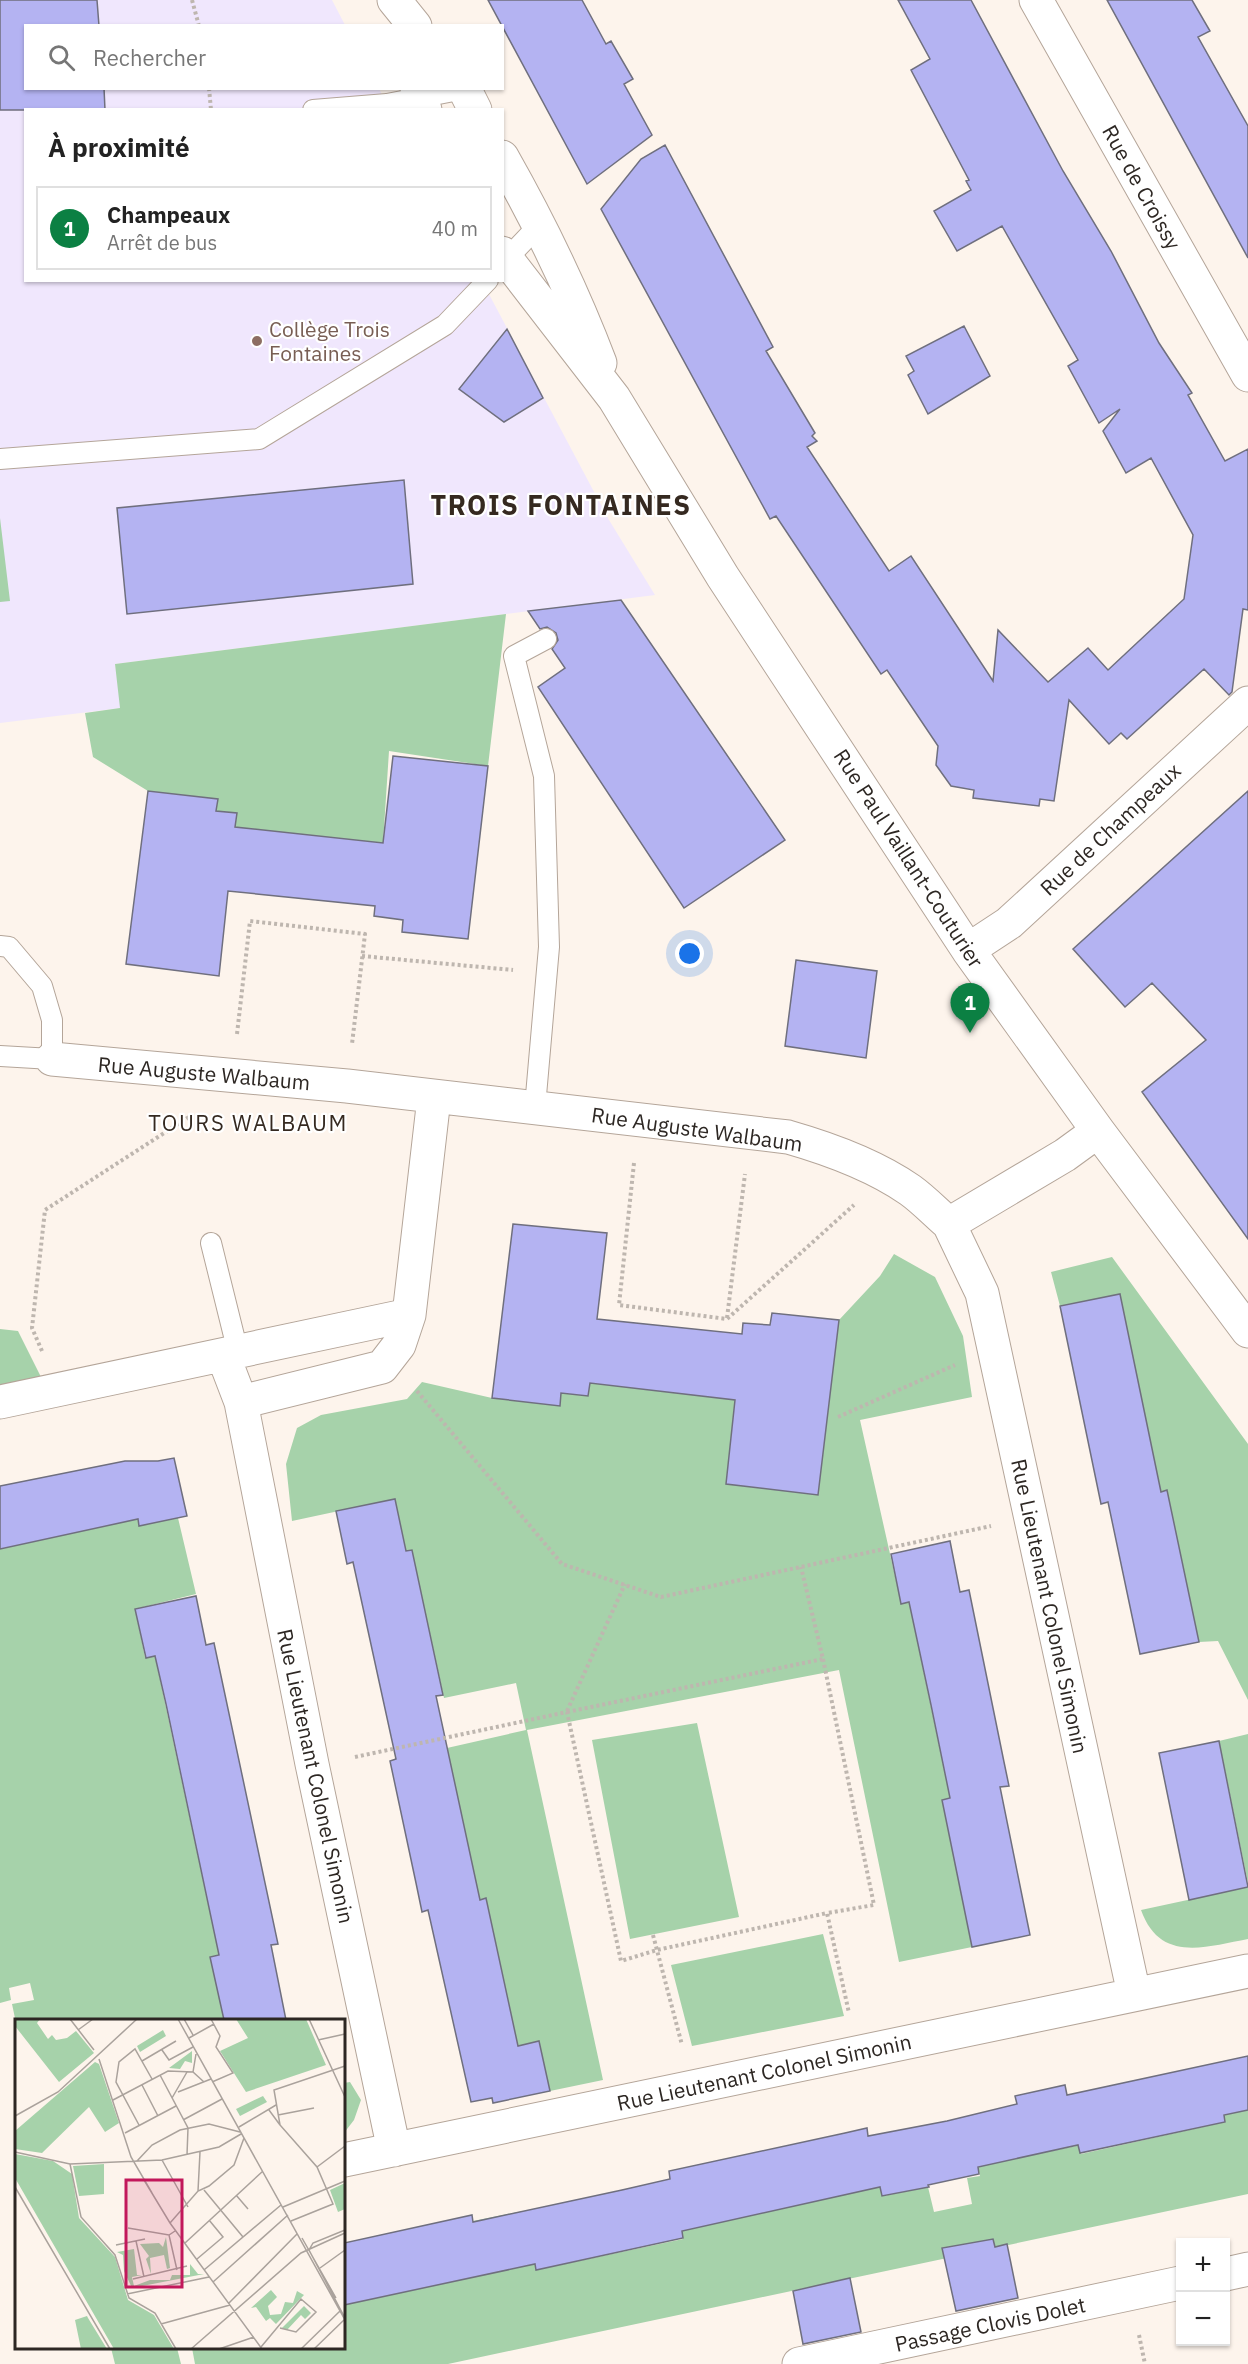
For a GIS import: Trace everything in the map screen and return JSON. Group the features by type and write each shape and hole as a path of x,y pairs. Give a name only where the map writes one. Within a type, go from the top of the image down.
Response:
{"street":[{"name":"Rue de Croissy","path":"1036,0 1248,375"},
{"path":"465,90 474,108"},
{"name":"Rue Paul Vaillant-Couturier","path":"504,161 576,301 614,398"},
{"name":"Rue Paul Vaillant-Couturier","path":"504,269 614,398 723,577 968,950 1098,1131 1248,1331"},
{"name":"Rue de Champeaux","path":"968,950 1009,923 1248,703"},
{"name":"Rue Auguste Walbaum","path":"52,1059 347,1086 434,1098 535,1107 788,1137 828,1149 886,1176 910,1190 949,1224"},
{"path":"241,1402 382,1367 399,1346 409,1316 434,1098"},
{"path":"949,1224 1065,1155 1098,1131"},
{"name":"Rue Lieutenant Colonel Simonin","path":"949,1224 982,1293 1134,1994"},
{"path":"0,1402 409,1316"},
{"name":"Rue Lieutenant Colonel Simonin","path":"231,1354 312,1764 394,2150"},
{"name":"Rue Lieutenant Colonel Simonin","path":"345,2160 1248,1971"},
{"path":"1230,2273 1248,2269"},
{"name":"Passage Clovis Dolet","path":"799,2364 1176,2284"}],"lane":[{"path":"332,108 387,104 460,90"},
{"path":"504,260 539,225"},
{"path":"0,459 259,439 445,325 484,282"},
{"path":"535,1107 549,947 544,776 514,656 546,639"},
{"path":"0,946 9,946 42,986 52,1020 52,1059"},
{"name":"Rue Auguste Walbaum","path":"0,1056 52,1059"},
{"name":"Rue Lieutenant Colonel Simonin","path":"212,1243 231,1354"}],"path":[{"path":"192,0 198,24"},
{"path":"209,90 211,108"},
{"path":"59,1389 32,1328 45,1210 191,1117 217,1075 250,921 364,934 347,1086"},
{"path":"362,956 546,973"},
{"path":"638,1120 619,1305 727,1319 886,1176"},
{"path":"727,1319 749,1133"},
{"path":"838,1417 994,1347"},
{"path":"382,1367 415,1389 562,1564 661,1597 1031,1518"},
{"path":"625,1584 567,1712 621,1961 657,1950 874,1905 823,1659 810,1613 801,1566"},
{"path":"312,1764 823,1659"},
{"path":"827,1913 858,2052"},
{"path":"653,1935 693,2086"}],"shaded area":[{"name":"Collège Trois Fontaines","path":"0,0 332,0 344,24 24,24 24,90 380,90 389,108 24,108 24,282 483,282 609,520 655,595 115,664 121,708 0,723"}],"green space":[{"path":"0,518 10,601 0,602"},
{"path":"506,614 488,766 389,751 383,843 235,827 237,813 216,811 218,799 148,791 93,757 85,713 120,708 115,664"},
{"path":"894,1254 935,1277 963,1336 972,1397 860,1420 901,1603 909,1602 950,1798 942,1800 972,1947 899,1962 839,1670 527,1730 603,2080 550,2091 539,2041 518,2046 486,1898 480,1900 447,1748 526,1730 516,1683 444,1698 412,1551 406,1551 395,1499 292,1521 286,1464 297,1428 321,1415 407,1399 422,1382 492,1398 560,1406 561,1393 588,1396 590,1383 735,1400 726,1484 818,1495 839,1320 880,1276"},
{"path":"1112,1257 1248,1444 1248,1700 1218,1641 1199,1642 1167,1491 1161,1492 1120,1295 1060,1306 1051,1272"},
{"path":"0,1329 18,1331 42,1379 0,1387"},
{"path":"178,1518 196,1594 135,1609 145,1657 155,1656 219,1955 210,1957 224,2019 15,2019 12,2004 34,2000 30,1983 9,1988 11,2000 0,2003 0,1549 138,1519 139,1525"},
{"path":"697,1723 739,1917 630,1939 592,1740"},
{"path":"1248,1734 1248,1883 1219,1741"},
{"path":"1248,1887 1248,1939 1200,1947 1172,1945 1160,1938 1149,1927 1141,1910"},
{"path":"823,1934 844,2016 692,2046 671,1965"},
{"path":"350,2082 361,2100 354,2120 345,2132 345,2083"},
{"path":"1248,2110 1248,2194 448,2364 195,2364 192,2349 345,2349 345,2305 484,2275 473,2221 523,2211 536,2270 683,2239 681,2230 880,2187 883,2196 928,2187 934,2212 972,2204 967,2178 980,2176 967,2116 991,2111 1028,2156 1076,2146 1079,2146 1081,2154 1225,2122 1224,2115"},
{"path":"111,2349 177,2349 181,2364 115,2364"}],"building":[{"path":"0,0 97,0 99,24 24,24 24,90 104,90 105,108 0,110"},
{"path":"488,0 582,0 606,44 611,41 633,79 624,84 652,135 587,184 504,30 504,24 501,24"},
{"path":"898,0 971,0 1063,171 1111,251 1159,343 1192,393 1188,395 1225,461 1248,449 1248,610 1243,609 1232,692 1229,695 1204,669 1127,739 1121,733 1109,744 1069,700 1054,801 1040,799 1039,806 973,798 974,790 951,786 936,765 938,746 887,670 881,674 776,516 770,519 601,209 641,159 665,145 773,347 766,351 815,433 812,436 817,441 807,447 889,571 911,556 993,681 998,630 1048,682 1088,648 1108,670 1184,599 1193,535 1151,458 1126,473 1103,431 1120,409 1099,423 1068,366 1078,360 1002,226 957,251 934,211 971,190 966,181 969,180 911,70 930,59"},
{"path":"1107,0 1192,0 1210,31 1198,37 1248,126 1248,258"},
{"path":"964,326 990,376 928,414 908,375 914,371 906,356"},
{"path":"507,329 543,398 504,422 459,389"},
{"path":"404,480 413,584 127,614 117,508"},
{"path":"621,600 785,840 684,908 538,687 565,668 552,649 558,640 556,633 547,627 540,629 528,611"},
{"path":"393,756 488,766 468,939 402,932 403,920 374,916 375,906 228,891 219,976 126,964 148,791 218,799 216,811 237,813 235,827 383,843"},
{"path":"1248,791 1248,1239 1142,1092 1206,1040 1152,983 1125,1007 1073,949"},
{"path":"796,960 877,971 866,1058 785,1046"},
{"path":"513,1224 607,1233 597,1319 742,1334 743,1323 770,1325 772,1313 839,1320 818,1495 726,1484 735,1400 590,1383 588,1396 561,1393 560,1406 492,1398"},
{"path":"1120,1294 1161,1492 1167,1490 1199,1642 1140,1654 1108,1502 1101,1504 1060,1306"},
{"path":"174,1458 187,1516 139,1526 138,1519 0,1549 0,1486 125,1461 158,1461"},
{"path":"395,1499 406,1551 412,1550 443,1695 436,1696 480,1900 486,1898 518,2046 539,2041 550,2091 493,2103 492,2098 471,2102 428,1910 422,1912 390,1761 396,1759 353,1562 347,1564 336,1511"},
{"path":"950,1541 960,1592 969,1590 1009,1786 1000,1787 1030,1935 972,1947 942,1800 950,1798 931,1705 909,1602 901,1604 891,1554"},
{"path":"196,1596 206,1645 214,1643 278,1944 271,1945 286,2019 224,2019 210,1957 219,1955 166,1704 155,1656 146,1658 135,1609"},
{"path":"1219,1741 1248,1887 1189,1900 1159,1753"},
{"path":"1248,2056 1248,2110 1224,2115 1225,2122 1080,2153 1078,2145 978,2167 979,2174 928,2185 929,2187 882,2196 880,2187 682,2231 683,2238 536,2270 535,2264 345,2305 345,2243 472,2215 473,2222 622,2190 670,2179 669,2171 867,2128 868,2136 947,2121 1017,2104 1015,2096 1065,2085 1067,2095"},
{"path":"993,2239 995,2247 1007,2244 1018,2298 956,2311 942,2248"},
{"path":"850,2278 861,2332 803,2344 793,2291"}],"place":[{"name":"Collège Trois Fontaines","path":"257,341"},
{"name":"Champeaux","path":"970,1033"}],"district":[{"name":"TROIS FONTAINES","path":"561,504"},
{"name":"TOURS WALBAUM","path":"248,1122"}]}
